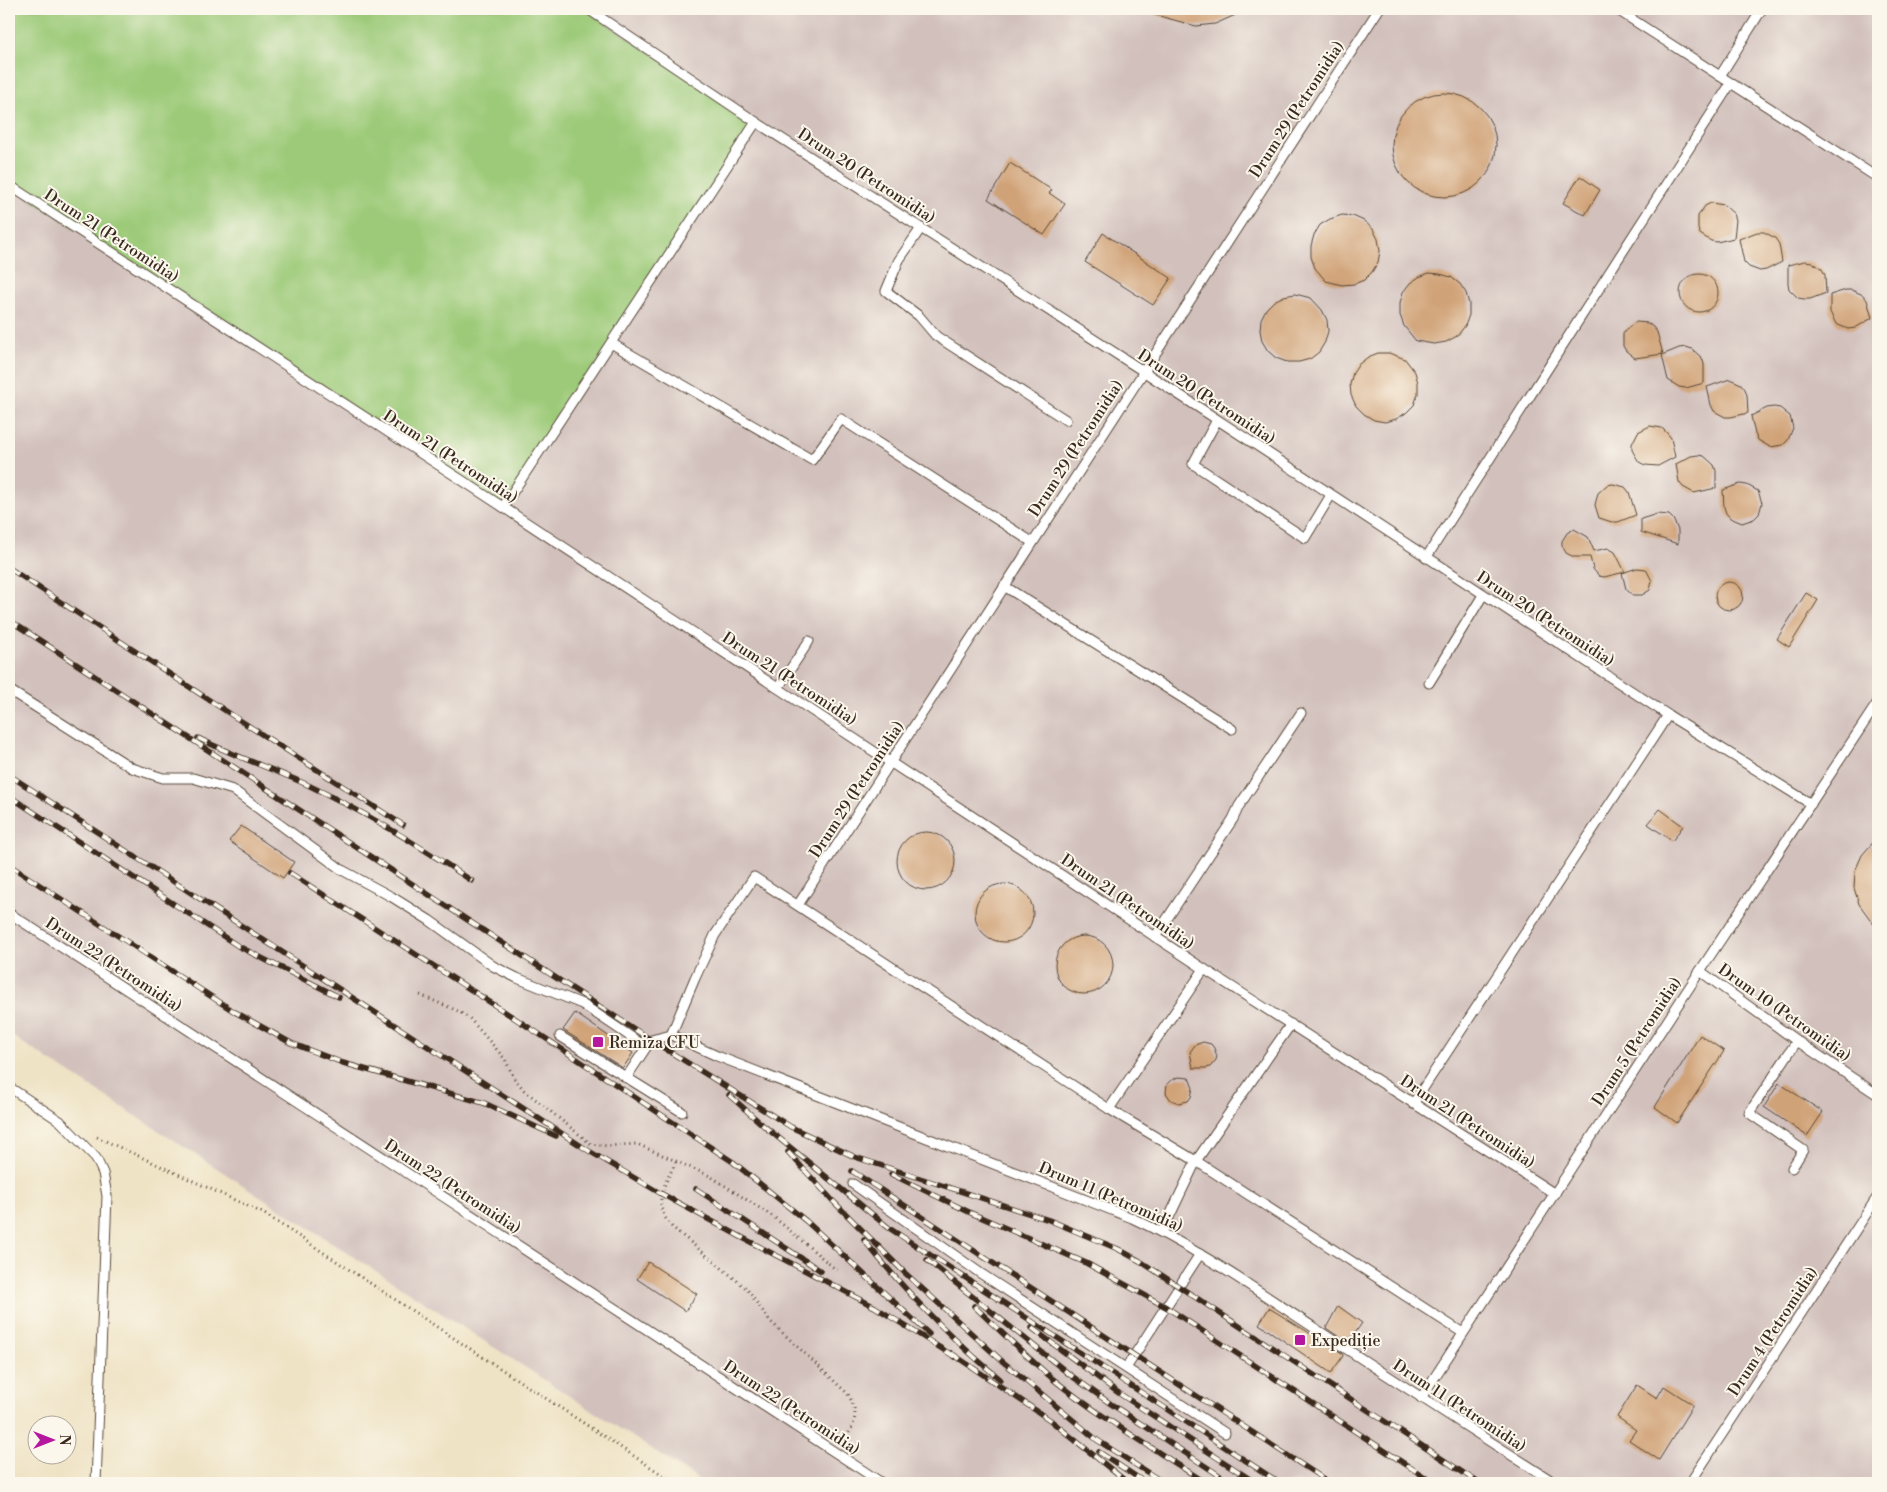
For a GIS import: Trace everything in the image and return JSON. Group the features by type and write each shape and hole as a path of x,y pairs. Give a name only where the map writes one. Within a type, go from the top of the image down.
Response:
{"lane":[{"name":"Drum 20 (Petromidia)","path":"588,9 756,122 1143,371 1426,558 1668,715 1812,804"},
{"name":"Drum 29 (Petromidia)","path":"798,905 1379,9"},
{"path":"1616,9 1878,178"},
{"path":"1720,76 1762,9"},
{"path":"1426,558 1731,83"},
{"path":"503,507 756,122"},
{"name":"Drum 21 (Petromidia)","path":"9,185 503,507 1204,969 1556,1194"},
{"path":"921,228 899,260 886,291 919,316 936,336 1066,420"},
{"path":"610,343 812,460 841,419 1032,542"},
{"path":"1217,420 1193,464 1305,538 1331,496"},
{"path":"1004,586 1232,729"},
{"path":"1429,683 1483,595"},
{"path":"778,688 809,641"},
{"path":"9,690 132,768 163,778 193,778 233,790 342,870 392,897 429,920 493,966 516,978 582,1004 646,1047"},
{"name":"Drum 5 (Petromidia)","path":"1421,1398 1878,702"},
{"path":"1155,937 1301,713"},
{"path":"1413,1104 1668,715"},
{"path":"626,1078 651,1040 671,1035 715,934 754,877 1110,1109 1196,1161 1463,1333"},
{"name":"Drum 22 (Petromidia)","path":"9,913 542,1263 882,1483"},
{"path":"1110,1109 1204,969"},
{"name":"Drum 10 (Petromidia)","path":"1700,971 1797,1041 1878,1095"},
{"path":"1162,1232 1196,1161 1291,1024"},
{"name":"Drum 11 (Petromidia)","path":"671,1035 717,1056 1132,1218 1162,1232 1200,1254 1555,1483"},
{"path":"560,1036 682,1112"},
{"path":"1792,1168 1803,1150 1749,1113 1797,1041"},
{"path":"9,1087 60,1121 96,1158 103,1173 106,1196 96,1483"},
{"path":"853,1184 980,1273 1225,1433"},
{"name":"Drum 4 (Petromidia)","path":"1690,1483 1878,1196"},
{"path":"1126,1368 1200,1254"}],"path":[{"path":"420,995 458,1010 470,1019 505,1059 514,1078 524,1090 591,1144 608,1146 637,1144 710,1176 775,1218 840,1273"},
{"path":"95,1137 263,1213 675,1483"},
{"path":"676,1162 660,1193 661,1209 664,1218 672,1227 746,1288 770,1321 848,1394 851,1399 856,1414 852,1428 836,1453"}],"shaded area":[{"path":"9,9 1878,9 1878,1483 704,1483 9,1034"}],"green space":[{"path":"9,9 584,9 756,122 503,507 9,185"}],"building":[{"path":"1152,9 1249,9 1215,24 1196,26 1152,14"},
{"path":"1444,93 1464,97 1473,102 1487,116 1492,125 1496,145 1492,165 1487,174 1473,188 1464,193 1444,197 1424,193 1415,188 1401,174 1396,165 1392,145 1396,125 1401,116 1415,102 1424,97"},
{"path":"1010,163 1052,190 1049,193 1065,204 1044,235 988,199"},
{"path":"1580,176 1600,190 1585,215 1563,203"},
{"path":"1711,203 1724,205 1734,214 1736,220 1734,238 1717,242 1711,241 1700,234 1698,216 1705,206"},
{"path":"1342,215 1353,216 1364,221 1373,229 1378,239 1380,251 1378,262 1364,280 1354,284 1342,285 1326,281 1315,268 1311,257 1314,235 1320,225"},
{"path":"1757,232 1764,232 1775,238 1779,244 1782,262 1760,271 1749,267 1744,262 1739,239"},
{"path":"1103,233 1171,278 1153,305 1085,262"},
{"path":"1805,261 1812,262 1822,269 1825,275 1826,293 1810,299 1798,298 1789,289 1788,283 1788,265"},
{"path":"1429,273 1451,277 1460,284 1466,293 1469,304 1469,315 1465,326 1457,336 1446,342 1434,344 1416,341 1404,326 1400,315 1400,303 1403,292 1410,283"},
{"path":"1699,274 1706,275 1712,280 1717,286 1717,300 1712,306 1706,311 1699,312 1692,311 1686,306 1681,300 1680,293 1681,286 1686,280 1692,275"},
{"path":"1852,290 1863,295 1867,300 1872,318 1855,328 1848,329 1836,324 1830,312 1830,295"},
{"path":"1295,294 1311,298 1322,310 1327,320 1328,331 1325,342 1319,352 1310,359 1299,362 1287,362 1276,358 1268,351 1262,341 1261,319 1266,309 1274,301 1284,296"},
{"path":"1636,322 1648,323 1653,327 1657,332 1663,354 1635,358 1626,351 1623,346 1623,334 1626,329"},
{"path":"1686,347 1692,349 1702,358 1704,364 1704,383 1686,388 1679,387 1668,380 1662,355"},
{"path":"1378,353 1389,353 1405,359 1415,372 1418,383 1418,394 1414,405 1396,419 1385,422 1374,420 1364,414 1356,406 1351,395 1350,384 1353,373 1359,364 1368,357"},
{"path":"1730,379 1741,384 1745,389 1748,413 1725,417 1714,411 1707,387"},
{"path":"1767,408 1780,408 1790,416 1793,428 1788,440 1783,445 1770,447 1758,440 1751,416"},
{"path":"1650,426 1662,428 1667,433 1671,438 1675,457 1658,466 1645,465 1639,462 1632,450 1632,444 1638,432"},
{"path":"1691,456 1704,456 1714,465 1716,488 1694,493 1683,487 1679,482 1676,464"},
{"path":"1613,484 1625,487 1629,492 1636,515 1618,522 1599,518 1595,505 1598,493 1607,485"},
{"path":"1740,484 1747,485 1758,491 1762,503 1759,514 1754,519 1742,523 1730,518 1726,513 1723,490"},
{"path":"1657,514 1669,515 1673,519 1678,530 1678,544 1641,532 1641,519"},
{"path":"1574,529 1588,537 1594,551 1608,548 1615,552 1625,572 1604,577 1599,576 1593,569 1590,557 1574,557 1566,553 1562,541 1567,533"},
{"path":"1637,568 1646,569 1652,581 1650,590 1642,595 1633,595 1626,589 1622,573"},
{"path":"1729,582 1739,586 1743,596 1739,606 1729,610 1719,606 1715,596 1719,586"},
{"path":"1806,593 1818,600 1789,647 1777,639"},
{"path":"1660,809 1683,826 1672,841 1648,824"},
{"path":"241,826 294,862 283,878 229,841"},
{"path":"926,832 942,837 950,845 955,861 950,877 942,885 926,890 910,885 902,877 897,861 902,845 910,837"},
{"path":"1878,837 1878,930 1859,904 1854,888 1855,871 1862,855"},
{"path":"998,884 1010,884 1025,892 1033,907 1033,919 1025,934 1010,942 998,942 983,934 975,919 975,907 983,892"},
{"path":"1078,936 1090,936 1105,944 1113,959 1113,971 1105,986 1090,994 1078,994 1063,986 1055,971 1055,959 1063,944"},
{"name":"Remiza CFU","path":"575,1013 633,1053 623,1068 563,1030"},
{"path":"1700,1035 1724,1051 1677,1123 1655,1107"},
{"path":"1203,1042 1211,1044 1214,1048 1217,1056 1216,1060 1210,1067 1193,1068 1190,1052 1195,1045"},
{"path":"1178,1077 1189,1078 1193,1088 1188,1101 1179,1103 1171,1100 1166,1093 1167,1084"},
{"path":"1779,1083 1823,1112 1807,1136 1764,1107"},
{"path":"648,1262 697,1294 685,1311 637,1279"},
{"path":"1338,1306 1362,1323 1348,1343 1326,1328"},
{"name":"Expediție","path":"1269,1308 1342,1353 1343,1356 1331,1373 1259,1324"},
{"path":"1637,1385 1657,1398 1664,1386 1693,1405 1659,1460 1629,1440 1636,1430 1617,1417"}],"railway":[{"path":"9,568 403,825"},
{"path":"9,620 651,1040 791,1127 855,1157 1049,1220 1118,1249 1140,1261 1479,1483"},
{"path":"198,738 331,796 393,830 472,881"},
{"path":"9,775 589,1151 660,1193 875,1307 955,1357"},
{"path":"9,796 238,946 339,997"},
{"path":"9,865 235,1012 291,1043 343,1063 484,1103 556,1136"},
{"path":"290,873 733,1162 806,1221 929,1334"},
{"path":"729,1095 889,1228 1280,1483"},
{"path":"788,1152 833,1201 905,1273 1002,1361 1097,1440 1164,1483"},
{"path":"852,1171 1330,1483"},
{"path":"891,1174 971,1213 1086,1263 1166,1307 1434,1483"},
{"path":"696,1189 821,1271"},
{"path":"864,1240 929,1313 963,1347 1000,1379"},
{"path":"927,1260 1069,1374 1231,1483"},
{"path":"974,1306 1053,1379 1071,1393 1206,1483"},
{"path":"1032,1328 1120,1394 1256,1483"},
{"path":"951,1353 1050,1420 1128,1483"},
{"path":"1099,1452 1146,1483"}],"place":[{"name":"Remiza CFU","path":"598,1042"},
{"name":"Expediție","path":"1300,1340"}]}
